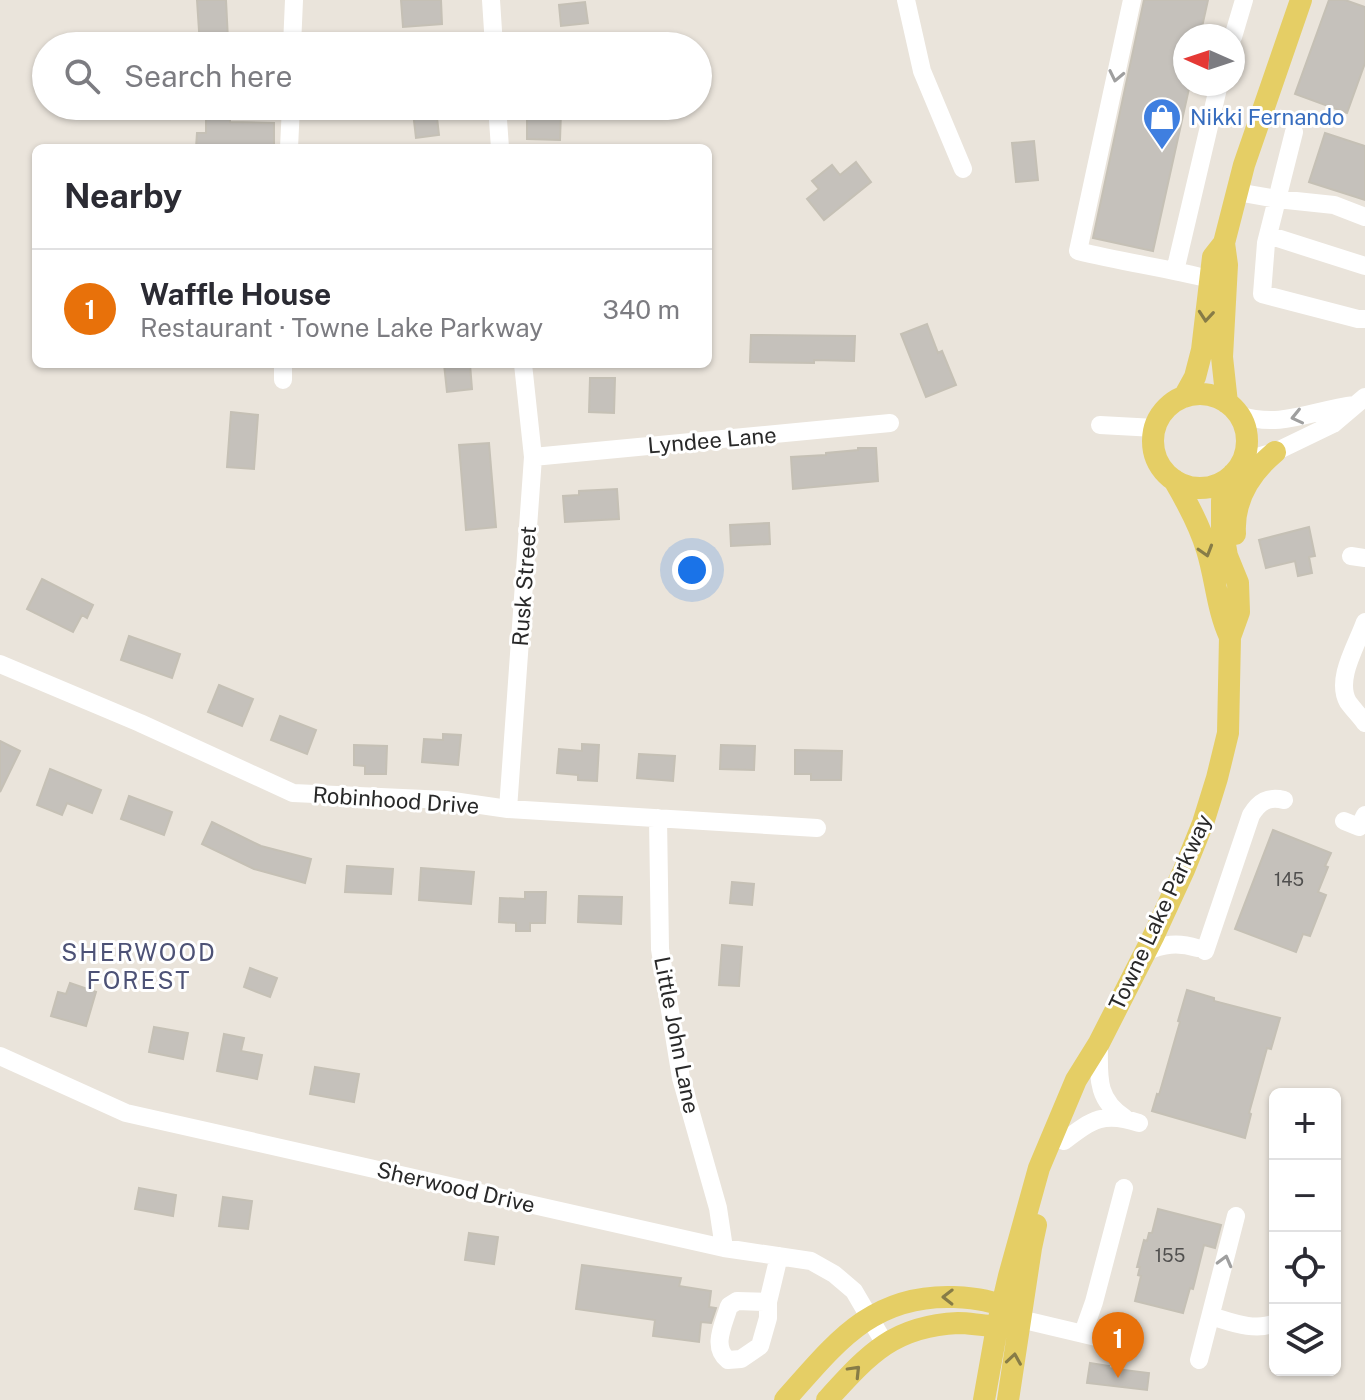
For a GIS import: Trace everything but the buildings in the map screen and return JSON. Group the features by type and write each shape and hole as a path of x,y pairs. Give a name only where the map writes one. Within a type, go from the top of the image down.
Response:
{"main road":[{"path":"1233,409 1213,396 1198,394 1171,404 1155,428 1153,443 1163,470 1174,480 1188,486 1204,488 1219,484 1238,468 1246,445 1245,429 1233,409 1222,357 1227,265 1224,243 1237,192 1301,0"},
{"path":"1184,397 1195,377 1202,350 1213,257 1224,243"},
{"path":"1238,583 1234,518 1246,484 1275,452"},
{"name":"Towne Lake Parkway","path":"984,1400 1002,1304 1039,1168 1076,1080 1099,1043 1164,913 1203,823 1217,778 1228,733 1230,637 1239,612 1238,583 1227,556 1222,527 1222,501 1238,468"},
{"name":"Towne Lake Parkway","path":"1174,480 1189,505 1207,550 1222,621 1230,637"},
{"name":"Towne Lake Parkway","path":"1008,1400 1031,1248 1039,1216 1099,1043"},
{"path":"785,1400 851,1330 869,1317 895,1305 919,1298 960,1297 1002,1304 1020,1319"},
{"path":"827,1400 885,1344 905,1333 939,1325 973,1323 997,1327 1020,1319"},
{"path":"939,1325 973,1338 989,1368"}],"street":[{"path":"293,32 294,0"},
{"path":"491,0 493,32"},
{"path":"906,0 922,71 963,169"},
{"path":"1132,0 1078,251 1210,279"},
{"path":"1237,24 1244,0"},
{"path":"1175,271 1216,96"},
{"path":"289,144 290,120"},
{"path":"498,120 500,144"},
{"path":"1294,132 1268,235 1262,294 1365,319"},
{"path":"1237,192 1334,205 1365,217"},
{"path":"1268,235 1365,266"},
{"name":"Rusk Street","path":"508,809 533,457 523,368"},
{"path":"1233,409 1252,419 1277,421 1360,401"},
{"path":"1238,468 1333,424 1360,401"},
{"name":"Lyndee Lane","path":"533,457 890,423"},
{"path":"1100,425 1155,428"},
{"path":"1365,622 1343,688 1348,702 1365,723"},
{"name":"Robinhood Drive","path":"0,664 140,723 293,793 446,800 508,809 817,828"},
{"path":"1195,948 1255,808 1266,800 1284,800"},
{"path":"1344,821 1359,827 1365,815"},
{"name":"Little John Lane","path":"658,818 660,949 681,1078 718,1208 724,1248"},
{"path":"1164,913 1169,930 1179,941 1195,948"},
{"path":"1145,952 1166,945 1195,948"},
{"path":"1064,1141 1101,1118 1108,1116 1132,1121 1104,1098 1099,1075 1099,1043"},
{"name":"Sherwood Drive","path":"0,1056 126,1113 724,1248 811,1261 834,1274 854,1291 885,1344"},
{"path":"1083,1333 1124,1188"},
{"path":"1199,1360 1236,1216"},
{"path":"768,1302 779,1256"},
{"path":"1211,1316 1244,1326 1269,1324"},
{"path":"1020,1319 1113,1341"}],"place":[{"name":"Nikki Fernando","path":"1162,151"},
{"name":"Waffle House","path":"1118,1378"}],"district":[{"name":"SHERWOOD FOREST","path":"139,967"}]}
